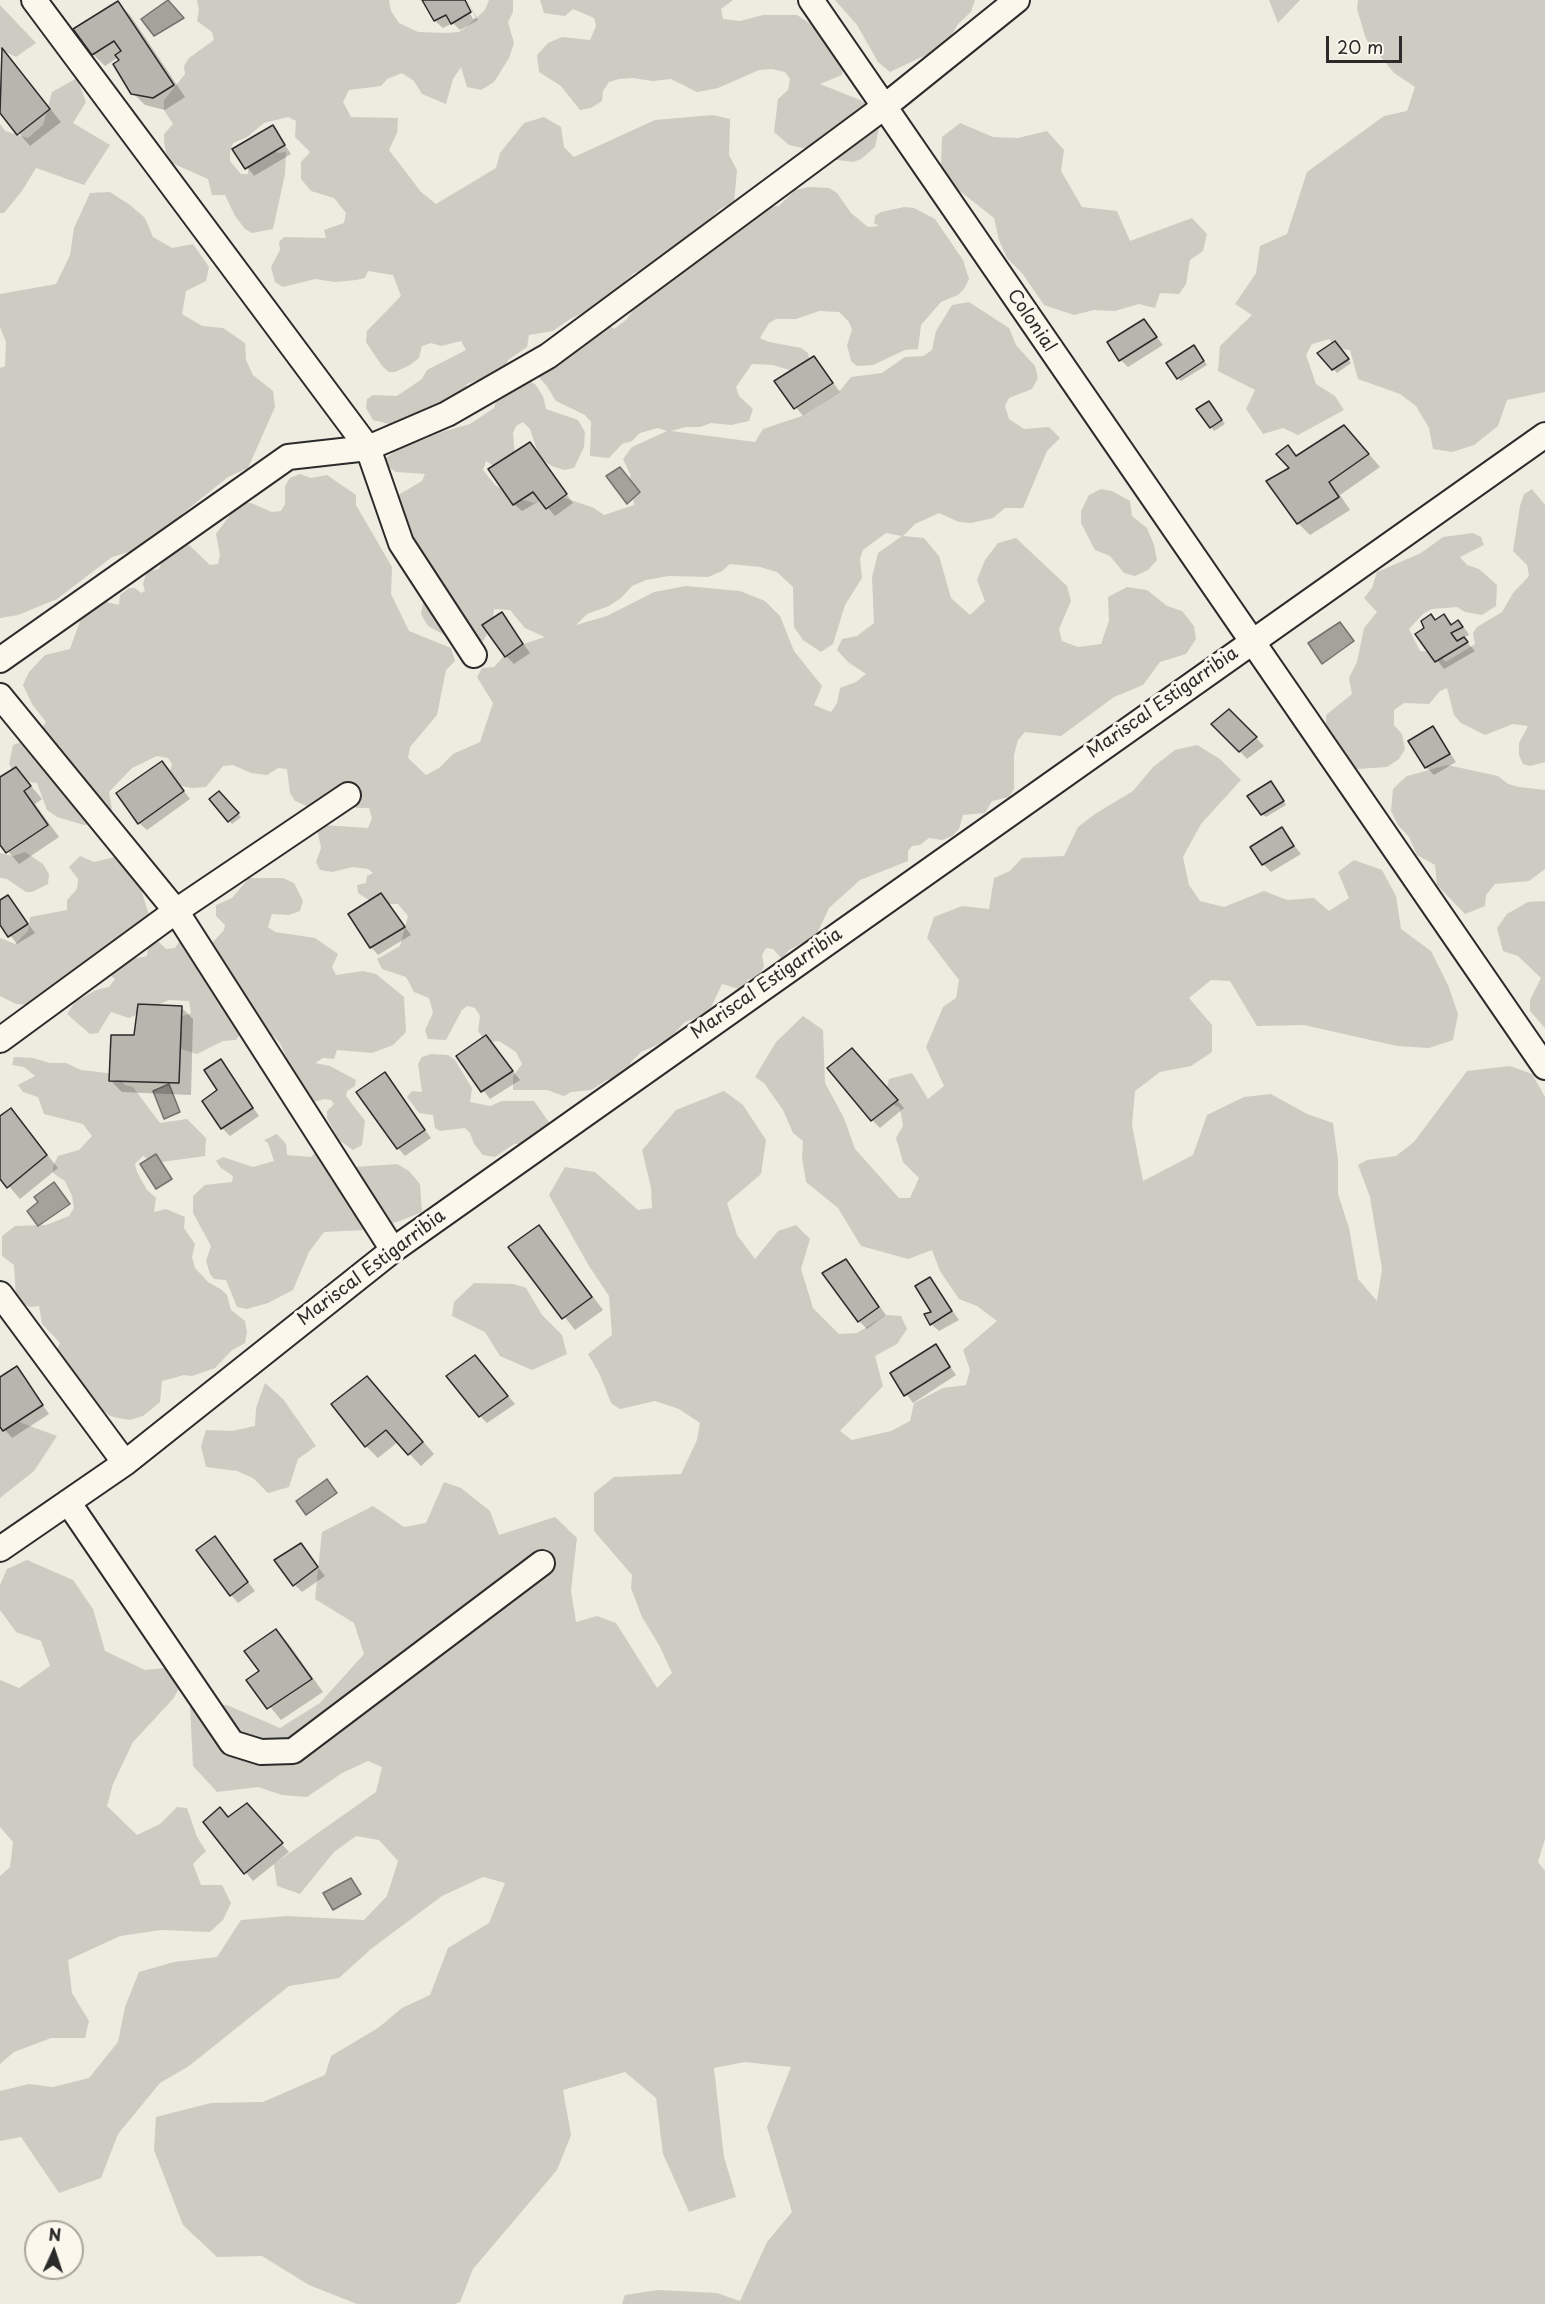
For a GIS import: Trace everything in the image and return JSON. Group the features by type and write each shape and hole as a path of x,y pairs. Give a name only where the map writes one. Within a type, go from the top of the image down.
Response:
{"street":[{"path":"34,0 368,448 401,543 474,655"},
{"name":"Colonial","path":"811,0 1545,1067"},
{"path":"0,660 288,457 368,448 447,414 548,356 884,107 1017,0"},
{"name":"Mariscal Estigarribia","path":"0,1549 125,1463 393,1250 1545,435"},
{"path":"0,696 176,911 393,1250"},
{"path":"0,1040 176,911 348,795"},
{"path":"0,1294 125,1463"},
{"path":"68,1502 232,1743 261,1752 293,1751 542,1563"}],"shaded area":[{"path":"168,0 184,18 154,36 141,19"},
{"path":"197,0 389,0 391,11 399,23 418,32 446,33 459,32 465,28 485,10 489,0 513,0 513,12 508,22 514,43 509,58 494,82 481,90 467,87 461,67 453,79 446,104 422,94 414,81 402,73 387,79 381,86 349,90 343,102 351,117 398,118 397,133 389,150 421,192 436,204 496,168 500,153 524,123 544,117 561,127 564,147 574,157 655,120 713,115 730,119 729,155 737,170 734,203 720,209 680,248 660,263 634,273 601,305 570,319 553,331 529,335 527,347 508,360 504,371 467,384 464,397 393,425 373,420 366,408 367,399 373,395 397,396 422,379 427,370 466,350 461,341 441,346 431,343 422,346 419,358 410,365 395,372 389,372 382,366 366,342 367,331 401,296 393,275 368,271 365,278 356,280 335,282 315,279 283,287 275,282 271,267 280,250 279,242 284,237 326,238 324,230 344,223 346,213 334,198 311,191 301,179 301,162 310,152 295,137 296,121 288,117 264,123 247,137 233,143 230,152 230,161 241,174 248,174 248,162 270,148 278,153 286,152 285,174 273,229 252,233 245,229 235,216 225,195 212,195 208,179 172,163 166,153 164,134 173,124 164,110 164,100 185,74 184,66 189,58 214,40 212,32 197,21 199,10"},
{"path":"540,0 733,0 721,9 723,19 740,21 763,15 797,15 820,30 836,49 843,68 842,75 820,84 860,100 869,106 880,123 875,147 861,159 853,162 830,159 812,150 789,145 774,132 778,99 788,90 790,79 785,72 772,69 759,70 718,88 697,92 671,79 653,81 619,79 609,82 603,91 602,101 591,108 580,110 561,86 539,72 537,55 548,43 562,37 590,40 596,26 594,18 573,9 565,16 544,13"},
{"path":"835,0 975,0 971,12 958,24 945,46 890,72 878,62 857,25"},
{"path":"1269,0 1300,0 1278,23"},
{"path":"1358,0 1545,0 1545,392 1507,400 1498,426 1474,445 1452,452 1433,449 1429,428 1416,406 1400,394 1358,379 1350,350 1333,348 1330,339 1312,344 1306,355 1316,384 1335,396 1344,410 1298,435 1283,428 1263,434 1246,409 1255,390 1218,371 1220,346 1252,315 1235,304 1256,273 1260,246 1287,234 1307,172 1384,116 1407,111 1415,87 1394,73 1366,39 1357,9"},
{"path":"0,5 36,43 16,57 0,49"},
{"path":"77,78 86,102 73,123 110,145 84,185 36,168 22,191 4,213 0,213 0,124 5,131 28,138 43,125 52,92"},
{"path":"960,123 993,137 1018,138 1047,131 1064,150 1061,171 1082,207 1117,211 1130,241 1192,218 1207,234 1203,251 1190,260 1186,284 1179,294 1160,293 1155,308 1139,304 1115,311 1094,310 1074,315 1044,305 1022,273 1007,258 999,240 994,218 956,188 941,166 942,137"},
{"path":"809,187 829,188 837,193 851,213 868,227 879,226 874,223 875,216 881,212 904,207 914,208 935,219 963,260 969,279 964,289 958,295 941,302 921,325 918,349 905,350 873,365 857,366 851,361 847,345 852,330 849,322 839,312 819,311 796,319 776,319 769,323 760,338 801,348 808,353 810,363 796,372 773,365 752,364 736,387 739,396 753,409 749,421 731,425 711,423 671,431 755,442 763,429 805,415 839,392 851,377 882,373 905,357 923,356 932,350 936,331 952,305 969,302 1009,328 1016,345 1035,366 1038,378 1032,389 1009,398 1005,406 1009,419 1024,429 1049,427 1060,438 1047,451 1023,508 1005,508 993,518 971,523 959,522 939,513 915,524 903,536 924,538 939,556 951,598 970,615 985,601 977,580 985,560 998,543 1016,538 1067,586 1071,601 1059,629 1062,641 1078,647 1101,644 1109,621 1108,597 1127,587 1147,590 1167,606 1182,611 1194,626 1196,639 1186,654 1160,662 1143,685 1114,697 1061,736 1025,732 1018,740 1014,755 1014,789 1009,797 992,801 985,813 963,815 959,829 952,836 942,840 929,838 920,845 912,846 908,851 908,861 860,880 829,908 816,936 789,950 782,959 773,949 766,948 762,955 764,967 758,976 747,980 747,988 739,989 722,984 708,1014 685,1022 668,1040 641,1052 631,1062 629,1073 607,1080 591,1090 571,1092 564,1096 547,1090 513,1090 513,1076 522,1064 516,1052 499,1041 486,1042 478,1031 480,1016 475,1008 467,1006 462,1010 446,1040 428,1039 425,1030 433,1013 429,998 414,992 406,977 382,969 377,959 400,946 408,916 398,904 375,904 358,893 357,885 366,883 367,876 373,873 368,869 353,867 332,872 320,870 316,862 321,848 317,828 323,825 368,828 372,818 369,808 309,807 295,801 290,793 287,769 278,768 267,775 251,773 233,765 223,766 206,787 192,788 172,784 168,780 172,764 168,758 157,756 132,768 109,792 112,809 107,815 95,823 84,825 57,817 47,810 37,783 23,781 16,775 9,764 13,745 41,730 46,722 32,704 23,685 29,672 45,655 70,649 80,621 98,600 119,605 120,595 129,588 135,588 141,593 145,591 143,584 147,571 159,569 165,553 139,549 112,557 57,599 18,615 0,618 0,368 5,366 6,342 0,327 0,294 56,284 70,255 74,228 90,193 110,192 130,205 145,218 153,237 172,248 193,244 209,267 206,281 186,291 182,314 202,326 223,328 245,343 246,360 253,375 273,391 275,407 248,468 228,477 182,514 185,544 176,550 189,545 210,565 218,564 220,555 216,534 239,503 251,503 272,512 281,511 285,504 285,486 290,478 300,474 311,478 327,475 356,495 356,505 392,567 391,594 409,631 451,648 455,661 446,670 437,715 410,747 408,758 426,775 439,768 453,754 480,742 493,703 477,677 482,668 494,667 511,648 545,637 525,628 510,610 494,609 492,627 483,641 448,637 428,626 421,614 425,593 389,509 400,494 422,481 425,474 396,472 381,462 395,451 442,432 470,424 494,408 498,395 526,380 535,384 543,396 546,409 578,420 585,432 584,447 574,468 564,470 552,466 540,459 530,429 523,422 516,426 513,433 515,458 497,468 486,461 483,470 495,485 516,498 534,503 556,495 594,508 604,515 634,505 630,474 623,459 632,447 667,431 658,428 640,433 632,441 622,444 609,458 590,456 591,422 585,415 556,401 546,385 532,370 559,332 569,327 607,324 614,329 627,319 633,310 635,298 736,210 779,206 795,190","holes":["886,533 902,536 878,553 872,577 874,623 857,636 842,639 837,650 848,662 866,674 856,682 840,688 837,703 831,712 814,705 822,686 794,651 780,616 765,601 740,591 686,586 654,592 607,616 576,625 587,614 609,606 621,598 632,586 646,580 669,576 708,577 722,571 730,564 760,567 777,572 793,587 794,627 803,640 821,652 833,644 845,605 862,578 860,559 863,550"]},
{"path":"620,467 640,492 627,504 606,476"},
{"path":"1101,489 1112,491 1130,501 1132,516 1147,528 1157,560 1148,570 1135,576 1124,573 1110,556 1095,550 1081,523 1081,511 1089,495"},
{"path":"1532,489 1545,505 1545,762 1530,766 1523,764 1519,755 1519,743 1528,726 1513,724 1485,735 1461,723 1454,715 1447,688 1440,691 1429,704 1404,703 1394,710 1394,725 1402,734 1405,749 1399,759 1387,767 1358,769 1348,765 1326,728 1326,715 1352,694 1349,678 1357,662 1364,628 1377,612 1364,598 1372,588 1377,572 1421,553 1443,537 1473,533 1481,537 1484,545 1460,557 1467,565 1479,569 1497,585 1496,606 1482,615 1465,612 1457,607 1432,609 1423,614 1409,629 1420,651 1435,652 1446,662 1475,644 1473,633 1477,627 1502,612 1513,593 1529,576 1527,565 1513,551 1520,506 1524,494"},
{"path":"1340,622 1354,641 1322,664 1308,643"},
{"path":"1197,745 1220,759 1241,780 1201,824 1183,857 1189,885 1200,901 1224,907 1264,891 1287,900 1314,898 1329,911 1349,898 1338,872 1354,860 1382,870 1396,896 1401,929 1431,951 1448,985 1458,1014 1453,1040 1429,1048 1397,1046 1304,1025 1257,1026 1230,981 1211,980 1189,998 1212,1025 1212,1052 1191,1066 1160,1072 1135,1091 1132,1125 1143,1181 1193,1155 1207,1115 1244,1097 1271,1094 1307,1114 1333,1123 1338,1160 1338,1194 1349,1228 1358,1279 1377,1301 1382,1269 1370,1197 1358,1165 1367,1160 1396,1156 1414,1142 1467,1071 1510,1066 1532,1074 1545,1097 1545,1839 1538,1862 1545,1871 1545,2304 622,2304 625,2295 658,2290 717,2293 740,2301 767,2242 792,2212 767,2127 791,2067 745,2062 714,2068 724,2157 736,2197 689,2212 663,2154 656,2098 625,2072 563,2090 571,2135 557,2170 473,2269 460,2302 455,2304 357,2304 309,2285 262,2256 217,2257 183,2225 154,2150 156,2117 211,2103 263,2102 325,2075 331,2056 378,2028 402,2008 430,1995 448,1948 489,1923 505,1883 483,1877 442,1896 371,1949 339,1978 289,1986 189,2066 160,2083 118,2134 101,2178 59,2193 21,2137 0,2141 0,2091 29,2084 53,2087 89,2078 118,2042 125,2007 139,1972 174,1962 217,1957 241,1920 287,1916 364,1920 387,1896 398,1861 379,1840 356,1836 334,1852 300,1894 277,1886 274,1864 376,1792 382,1767 368,1761 342,1773 307,1797 282,1795 258,1787 217,1792 193,1766 190,1706 227,1705 280,1728 320,1703 364,1654 354,1623 315,1599 322,1532 373,1506 404,1527 426,1523 444,1482 461,1488 490,1511 499,1535 555,1517 577,1538 571,1591 576,1622 597,1616 616,1623 657,1688 672,1673 642,1617 631,1588 632,1575 594,1531 594,1493 614,1477 681,1474 697,1440 700,1423 679,1409 655,1401 620,1409 611,1403 600,1375 588,1354 612,1335 609,1296 589,1266 549,1195 565,1167 595,1172 638,1210 652,1208 651,1188 642,1150 676,1110 724,1091 743,1105 766,1140 761,1174 727,1203 737,1235 755,1259 778,1231 796,1225 810,1239 801,1269 813,1308 839,1334 857,1333 886,1315 901,1316 907,1329 897,1344 875,1356 883,1386 840,1431 852,1440 891,1431 910,1421 914,1403 943,1388 966,1385 970,1370 963,1350 997,1321 977,1306 959,1299 940,1271 932,1250 908,1259 861,1246 838,1208 806,1182 802,1157 803,1141 793,1133 783,1110 764,1083 755,1077 776,1042 803,1016 823,1030 825,1083 844,1118 855,1149 899,1198 910,1198 919,1178 903,1162 896,1138 903,1126 900,1108 884,1099 889,1079 912,1073 928,1099 944,1086 926,1047 943,1007 956,998 959,980 927,938 934,917 962,906 989,909 994,878 1010,871 1022,858 1064,856 1078,827 1133,791 1153,767 1175,750"},
{"path":"1447,765 1498,776 1508,784 1519,787 1545,790 1545,869 1529,881 1495,884 1486,895 1485,906 1465,914 1437,885 1435,865 1417,855 1409,837 1398,825 1391,811 1393,789 1407,776"},
{"path":"25,852 43,864 49,874 48,884 32,892 26,892 7,879 0,878 0,853 13,856"},
{"path":"80,856 94,862 115,857 134,866 151,922 48,998 39,995 29,1005 16,1004 0,996 0,938 15,944 28,931 30,917 67,910 67,900 77,889 78,879 69,867"},
{"path":"249,878 283,878 294,883 303,901 300,911 289,915 272,914 268,927 275,932 315,938 338,954 332,967 336,975 363,971 376,974 404,997 406,1032 393,1045 372,1053 337,1050 334,1059 323,1058 315,1063 330,1066 356,1080 355,1086 347,1091 346,1096 365,1121 362,1145 353,1150 339,1140 327,1118 327,1111 334,1104 331,1100 324,1099 310,1103 286,1067 286,1057 280,1043 272,1035 258,1028 242,1031 236,1040 223,1041 197,1054 175,1047 175,1019 191,1013 189,1001 169,1000 129,1018 111,1012 98,1033 90,1034 67,1014 75,1002 96,990 109,987 115,979 109,974 127,960 147,956 148,947 153,943 159,942 166,949 175,948 185,939 203,944 213,942 224,930 225,925 216,916 216,905 232,898"},
{"path":"1545,901 1545,1028 1530,1011 1530,1000 1541,978 1518,956 1503,951 1497,928 1507,914 1528,902"},
{"path":"431,1054 448,1055 455,1060 472,1088 470,1102 490,1106 502,1101 534,1101 553,1128 530,1143 514,1144 495,1157 483,1155 465,1128 440,1131 435,1128 433,1115 419,1113 407,1097 412,1091 422,1092 418,1064 422,1057"},
{"path":"14,1057 33,1058 50,1063 66,1063 81,1070 116,1074 125,1085 133,1087 160,1123 187,1119 206,1138 205,1156 154,1163 143,1156 135,1164 147,1190 156,1198 154,1212 166,1209 185,1217 184,1228 195,1244 192,1257 195,1268 208,1282 227,1295 231,1310 245,1321 247,1332 245,1343 232,1350 215,1368 192,1376 184,1375 162,1381 160,1402 143,1416 130,1420 118,1418 110,1416 96,1405 79,1378 55,1354 60,1343 42,1324 39,1306 30,1307 16,1300 14,1265 2,1256 2,1236 15,1226 46,1225 69,1216 74,1208 72,1196 65,1181 53,1173 53,1167 58,1156 79,1150 92,1136 83,1124 44,1114 38,1097 23,1092 18,1085 35,1076 24,1067 12,1065"},
{"path":"169,1084 180,1112 164,1119 153,1091"},
{"path":"277,1134 286,1144 287,1155 311,1157 317,1151 355,1167 397,1164 409,1171 420,1184 422,1212 400,1221 365,1230 324,1232 309,1252 293,1290 268,1303 247,1309 237,1307 226,1280 214,1279 210,1274 206,1261 211,1246 193,1213 193,1196 205,1185 232,1182 233,1176 221,1168 216,1161 223,1157 253,1167 274,1161 268,1143 264,1140"},
{"path":"156,1154 172,1179 156,1189 140,1164"},
{"path":"54,1182 70,1204 38,1226 27,1211 38,1202 34,1197"},
{"path":"474,1283 514,1284 526,1288 542,1315 562,1335 567,1354 532,1370 500,1356 485,1332 452,1316 454,1302"},
{"path":"265,1383 283,1399 316,1446 298,1459 289,1487 268,1493 253,1478 237,1471 206,1467 201,1446 206,1430 232,1431 255,1426 256,1408"},
{"path":"0,1415 57,1436 34,1471 0,1498"},
{"path":"327,1479 337,1493 306,1515 296,1501"},
{"path":"27,1560 73,1580 93,1609 105,1651 145,1670 165,1668 186,1677 173,1699 133,1742 113,1784 107,1806 137,1835 160,1824 177,1807 187,1808 197,1837 206,1851 193,1864 201,1885 222,1885 231,1903 223,1920 210,1932 161,1930 120,1936 68,1960 72,1993 89,2021 85,2038 51,2038 14,2052 0,2064 0,1876 10,1867 13,1842 0,1827 0,1680 19,1688 50,1666 41,1641 16,1632 0,1610 0,1585 7,1569"},
{"path":"351,1878 361,1894 333,1910 323,1893"}],"building":[{"path":"422,0 465,0 471,12 451,24 446,15 434,21"},
{"path":"118,1 174,85 153,98 131,94 113,64 119,60 115,55 121,51 114,41 92,55 73,29"},
{"path":"2,48 50,109 17,135 0,113"},
{"path":"273,125 285,145 245,169 232,149"},
{"path":"1144,319 1157,337 1119,361 1107,342"},
{"path":"1335,341 1349,359 1332,370 1317,353"},
{"path":"1194,345 1204,361 1177,379 1166,363"},
{"path":"814,356 833,383 794,409 774,381"},
{"path":"1209,401 1222,420 1210,428 1196,409"},
{"path":"1344,425 1369,454 1329,482 1339,497 1297,524 1266,481 1289,468 1276,454 1288,445 1296,456"},
{"path":"530,442 567,494 546,509 533,492 513,505 488,469"},
{"path":"502,612 523,644 505,657 482,625"},
{"path":"1431,614 1435,620 1444,614 1451,625 1458,620 1463,627 1451,633 1457,641 1464,637 1468,642 1435,662 1415,634 1424,628 1421,621"},
{"path":"1229,709 1257,737 1239,752 1211,724"},
{"path":"1433,726 1450,754 1425,768 1408,741"},
{"path":"162,761 184,791 138,824 116,793"},
{"path":"16,767 31,786 24,791 48,825 6,853 0,845 0,777"},
{"path":"1271,781 1284,801 1261,815 1247,796"},
{"path":"219,791 239,813 228,822 209,799"},
{"path":"1282,827 1294,846 1262,865 1250,847"},
{"path":"381,893 405,927 370,948 348,914"},
{"path":"8,895 28,924 8,937 0,925 0,900"},
{"path":"138,1004 182,1006 179,1083 109,1081 111,1035 134,1035"},
{"path":"486,1035 513,1071 481,1092 456,1056"},
{"path":"852,1048 898,1100 871,1121 827,1068"},
{"path":"221,1059 253,1108 221,1129 202,1101 217,1090 204,1070"},
{"path":"385,1072 425,1130 397,1149 356,1092"},
{"path":"11,1108 47,1155 7,1188 0,1179 0,1116"},
{"path":"539,1225 592,1297 562,1319 508,1247"},
{"path":"846,1259 879,1307 858,1322 822,1273"},
{"path":"930,1277 952,1311 930,1325 924,1314 931,1312 915,1286"},
{"path":"936,1344 950,1367 904,1396 890,1373"},
{"path":"475,1355 508,1396 479,1417 446,1376"},
{"path":"17,1366 43,1405 3,1431 0,1427 0,1377"},
{"path":"367,1376 423,1442 408,1455 386,1430 365,1447 331,1404"},
{"path":"215,1536 248,1582 230,1596 196,1550"},
{"path":"301,1543 318,1567 293,1586 274,1560"},
{"path":"276,1629 312,1679 267,1709 246,1680 259,1671 244,1651"},
{"path":"247,1803 283,1843 244,1874 203,1822 220,1807 228,1817"}]}
